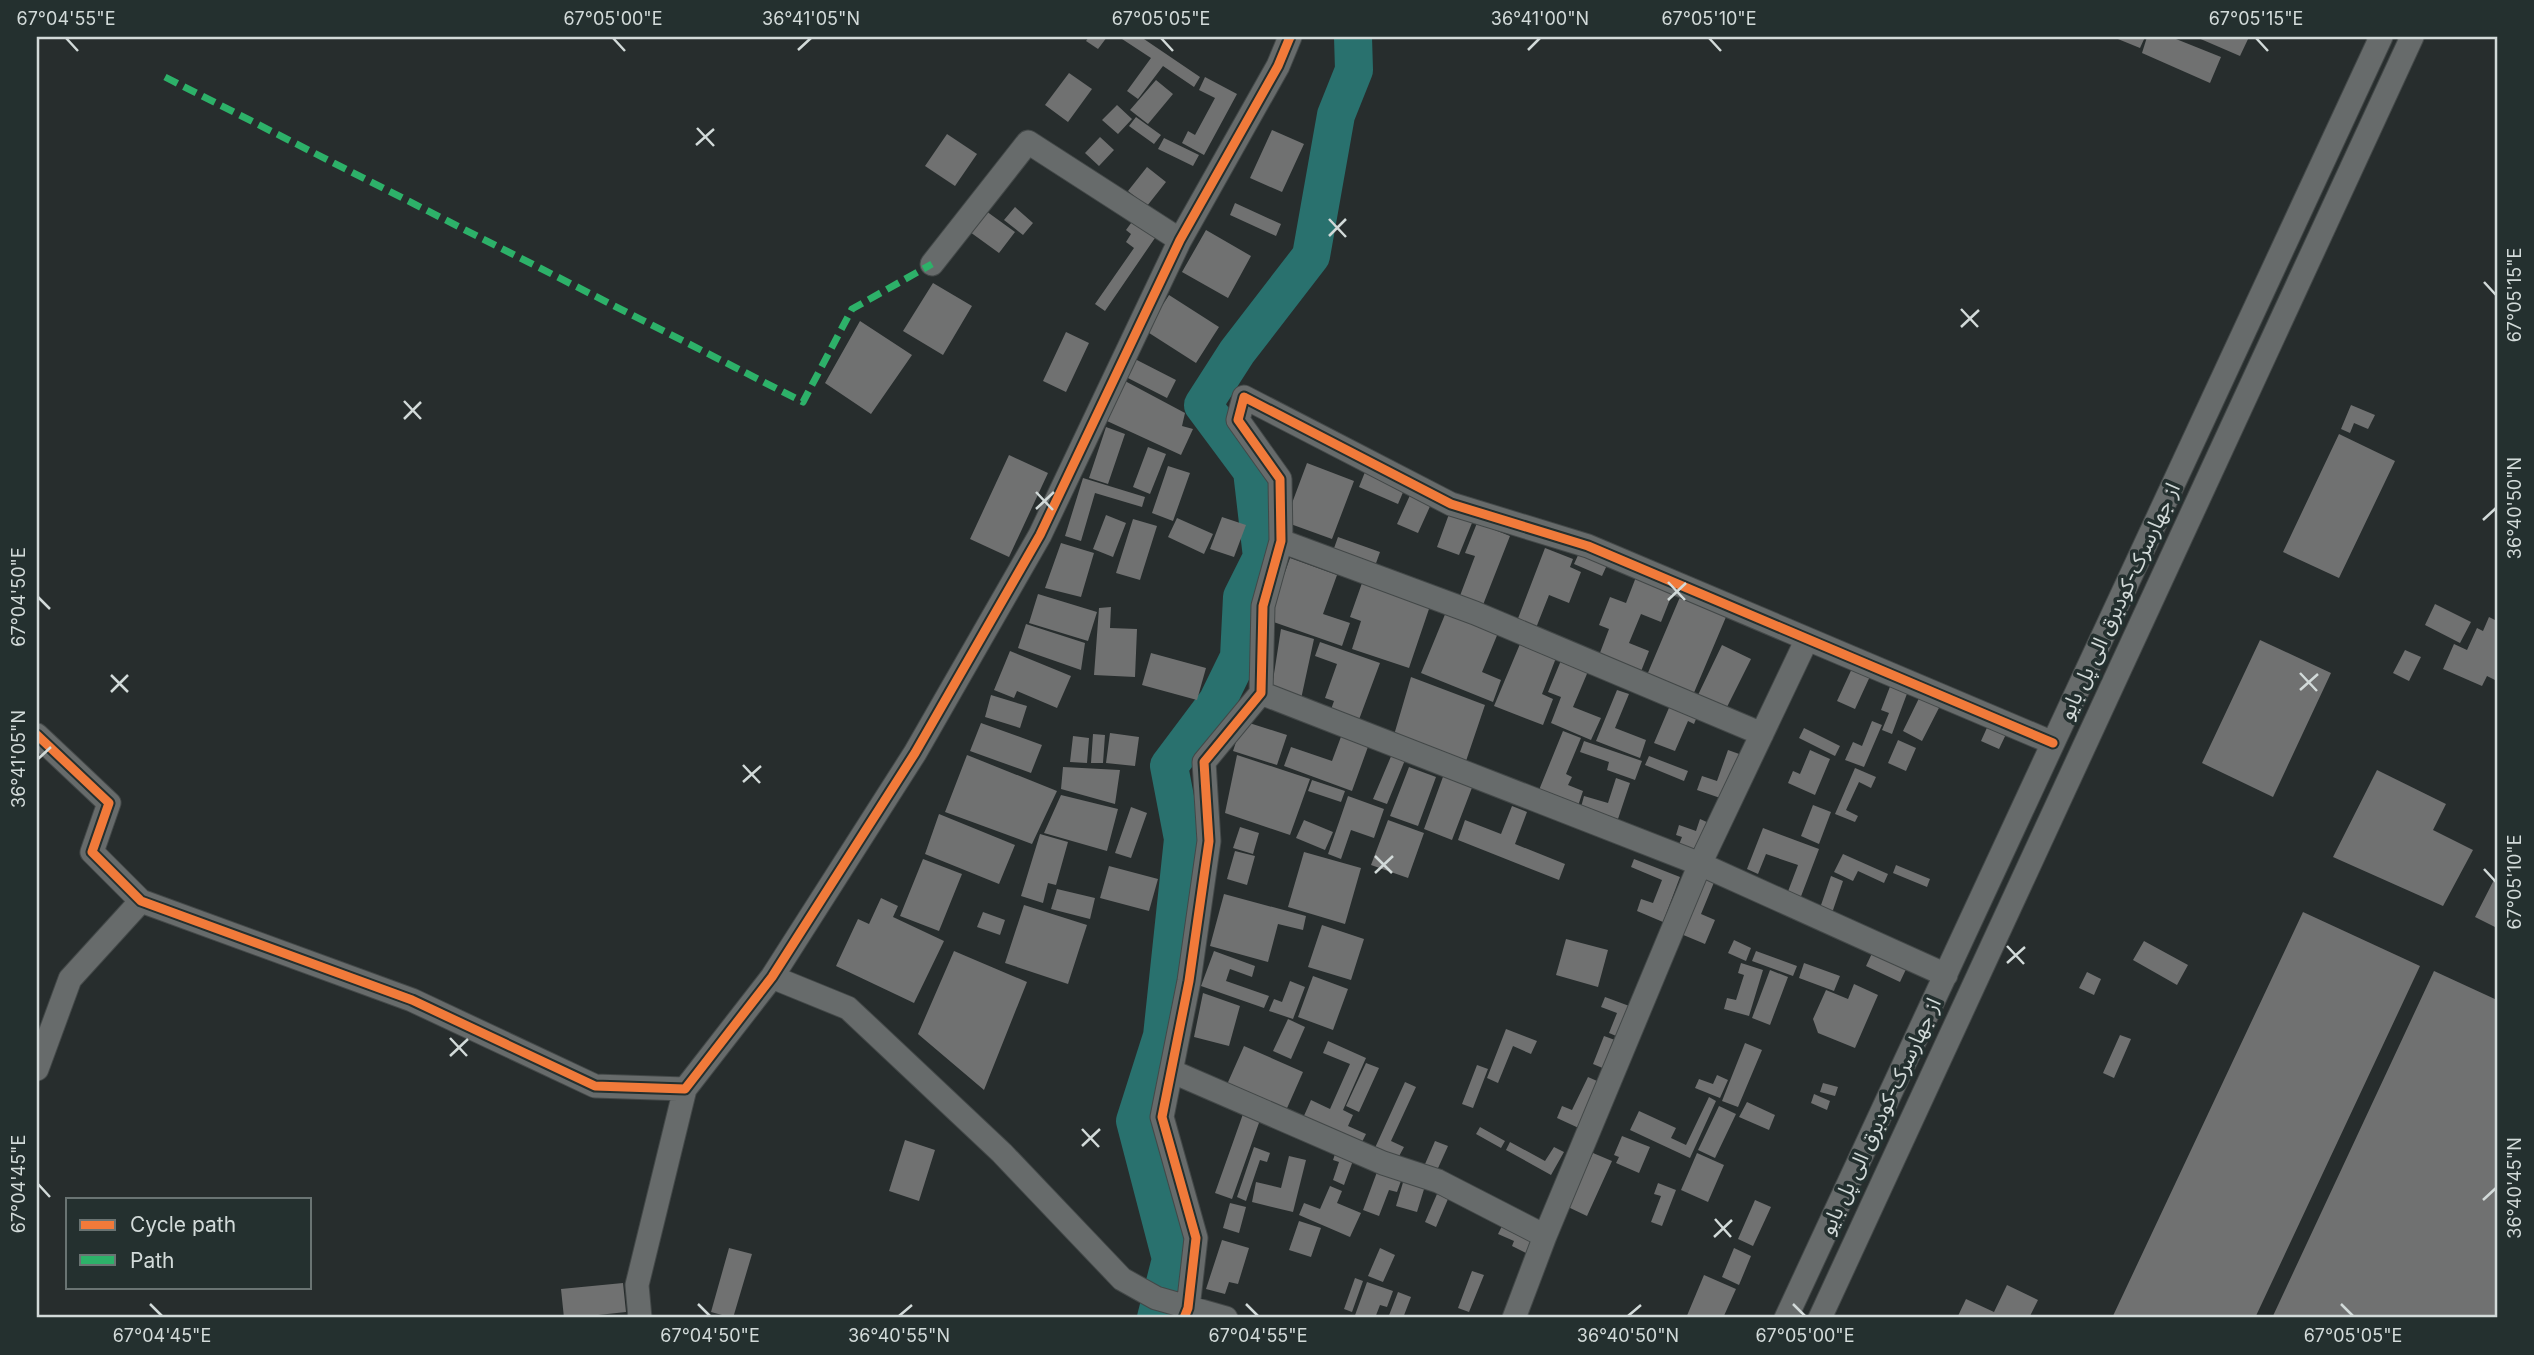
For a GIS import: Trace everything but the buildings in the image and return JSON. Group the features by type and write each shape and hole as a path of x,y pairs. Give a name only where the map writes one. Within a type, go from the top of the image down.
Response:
{"street":[{"path":"640,1318 637,1285 685,1089 772,977 915,754 1040,535 1180,240 1278,66 1290,37"},
{"name":"از جهارسرک-کودبرق الی پل بایو","path":"1786,1318 2381,37"},
{"name":"از جهارسرک-کودبرق الی پل بایو","path":"1820,1318 2412,37"},
{"path":"932,264 1028,142 1180,240"},
{"path":"1176,1307 1196,1238 1161,1116 1189,981 1209,841 1204,762 1261,693 1263,607 1281,541 1280,479 1238,420 1244,397 1451,504 1588,546 2053,743"},
{"path":"1281,541 1475,613 1762,734"},
{"path":"1514,1318 1545,1236 1700,864 1807,639"},
{"path":"1261,693 1700,864 1946,975"},
{"path":"37,736 109,803 92,852 141,901 412,1000 595,1086 685,1089"},
{"path":"37,1069 70,979 141,901"},
{"path":"772,977 848,1008 1002,1153 1122,1279 1176,1307 1226,1318"},
{"path":"1171,1071 1383,1163 1438,1181 1545,1236"}],"waterway":[{"path":"1156,1318 1171,1259 1135,1121 1162,1036 1183,839 1169,766 1217,702 1239,657 1242,597 1262,557 1252,471 1203,405 1237,352 1311,256 1336,115 1354,70 1353,37"}],"marked path":[{"path":"165,77 803,402 852,309 932,264"}],"cycle path":[{"path":"37,735 109,803 92,852 141,901 412,1000 595,1086 685,1089 772,977 915,753 1040,535 1180,240 1278,66 1290,37"},
{"path":"1184,1318 1188,1308 1196,1238 1162,1117 1189,981 1209,841 1204,762 1261,693 1263,606 1281,541 1280,479 1238,420 1244,397 1451,504 1588,546 2053,743"}]}
